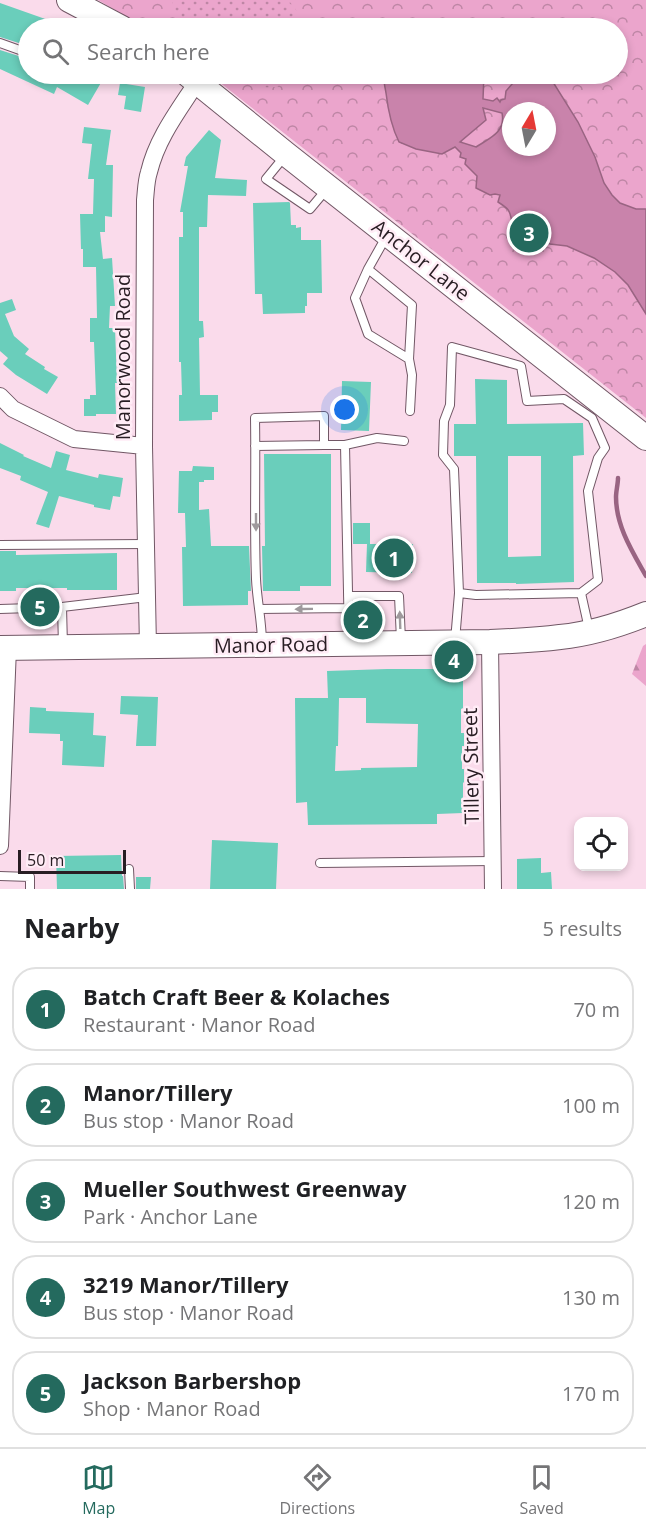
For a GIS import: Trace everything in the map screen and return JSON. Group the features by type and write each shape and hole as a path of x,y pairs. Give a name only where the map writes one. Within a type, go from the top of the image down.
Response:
{"main road":[{"path":"69,0 97,18"},
{"name":"Anchor Lane","path":"199,84 646,438"},
{"name":"Manor Road","path":"4,648 490,642 562,637 604,628 646,614"}],"street":[{"name":"Manorwood Road","path":"148,647 144,446 145,200 148,173 155,151 189,84"},
{"path":"0,396 13,409 74,439 144,446"},
{"name":"Tillery Street","path":"490,642 493,889"},
{"path":"0,846 4,648"}],"lane":[{"path":"0,43 18,49"},
{"path":"286,154 266,179 310,209 328,187"},
{"path":"388,234 368,268 355,298 368,334 410,359"},
{"path":"368,268 412,305 410,411"},
{"path":"454,643 459,593 454,469 443,455 444,421 450,405 452,347 521,366 527,401 564,399 592,418 605,448 598,458 588,492 598,580 581,593 476,595 459,593"},
{"path":"262,645 262,624 256,581 255,418 324,416 324,445"},
{"path":"255,446 345,445 377,438 404,441"},
{"path":"345,445 350,644"},
{"path":"0,545 146,544"},
{"path":"581,593 589,631"},
{"path":"348,596 399,596 401,643"},
{"path":"0,609 62,607 147,597"},
{"path":"62,607 63,647"},
{"path":"259,609 348,608"},
{"path":"321,862 493,861"},
{"path":"129,869 130,889"},
{"path":"0,876 30,877 30,889"}],"green space":[{"path":"98,0 646,0 646,418 222,84 628,84 628,18 129,18"},
{"path":"172,0 288,0 300,18 177,18"},
{"path":"250,84 289,84 277,87"},
{"path":"646,644 646,686 632,674 643,646"}],"shaded area":[{"path":"384,84 484,84 483,99 493,101 497,98 500,102 505,99 506,91 512,84 554,84 578,122 595,157 604,183 612,195 620,203 636,209 646,209 646,314 628,285 615,272 594,258 567,246 536,239 531,240 513,226 506,207 498,202 500,195 490,195 476,188 477,176 465,164 466,159 460,157 461,153 455,147 442,154 416,149 399,142 394,130"}],"building":[{"path":"0,3 42,18 18,18 18,43 0,37"},
{"path":"0,50 18,56 18,77 0,69"},
{"path":"32,84 100,84 88,105 57,87 54,94"},
{"path":"120,84 145,87 141,112 124,109 126,96 118,95"},
{"path":"84,127 111,130 106,165 113,165 112,217 105,216 105,232 100,232 103,259 112,258 115,306 110,306 109,328 115,328 116,414 96,414 96,416 84,416 84,399 90,399 90,395 96,395 94,342 90,342 90,318 97,318 96,267 83,267 83,249 81,249 80,214 93,214 94,179 88,179 92,144 82,143"},
{"path":"209,130 221,140 215,178 247,180 246,196 208,195 207,227 199,227 199,321 203,321 204,337 199,338 200,395 218,395 218,412 212,412 212,420 179,421 179,395 182,395 181,362 179,362 179,237 183,237 183,212 180,212 188,166 184,166 186,157"},
{"path":"289,202 291,225 296,225 296,228 301,227 301,240 321,240 322,293 307,293 305,313 263,314 262,294 255,294 253,203"},
{"path":"12,299 16,310 5,314 14,336 29,349 25,354 58,377 47,394 3,364 8,358 0,351 0,303"},
{"path":"475,379 507,380 507,424 583,423 584,455 573,456 574,582 477,583 476,456 454,456 454,424 476,424","holes":["508,456 541,456 541,556 508,557"]},
{"path":"342,381 371,382 369,431 341,430"},
{"path":"0,443 51,468 56,451 70,455 66,470 98,478 99,474 123,478 120,497 113,496 110,510 59,496 49,528 36,524 48,492 20,480 21,476 0,468"},
{"path":"264,454 331,454 331,586 300,586 300,591 263,591"},
{"path":"193,466 214,467 214,480 199,482 199,510 209,509 211,546 249,546 251,591 248,591 248,605 183,606 182,547 186,547 185,513 178,513 179,471 192,471"},
{"path":"353,523 370,523 370,544 413,544 412,573 366,572 367,544 353,544"},
{"path":"0,551 16,551 16,555 117,553 117,590 16,588 16,591 0,591"},
{"path":"463,669 461,733 464,733 464,746 462,746 463,813 437,814 437,824 308,825 307,802 296,803 295,698 328,698 327,671","holes":["339,698 366,698 366,723 418,724 417,767 335,771"]},
{"path":"121,696 158,697 156,746 136,746 138,715 120,714"},
{"path":"30,707 46,708 46,711 94,713 93,735 106,736 104,767 62,765 63,741 60,741 60,734 29,733"},
{"path":"212,840 278,843 276,889 210,889"},
{"path":"121,855 124,889 57,889 56,856"},
{"path":"541,858 541,873 551,872 552,889 517,889 517,859"},
{"path":"136,877 151,877 150,889 136,889"}],"waterway":[{"path":"618,478 616,497 619,518 626,538 646,576"}],"place":[{"name":"Mueller Southwest Greenway","path":"529,233"},
{"name":"Batch Craft Beer & Kolaches","path":"394,558"},
{"name":"Jackson Barbershop","path":"40,607"},
{"name":"Manor/Tillery","path":"363,620"},
{"name":"3219 Manor/Tillery","path":"454,660"}]}
